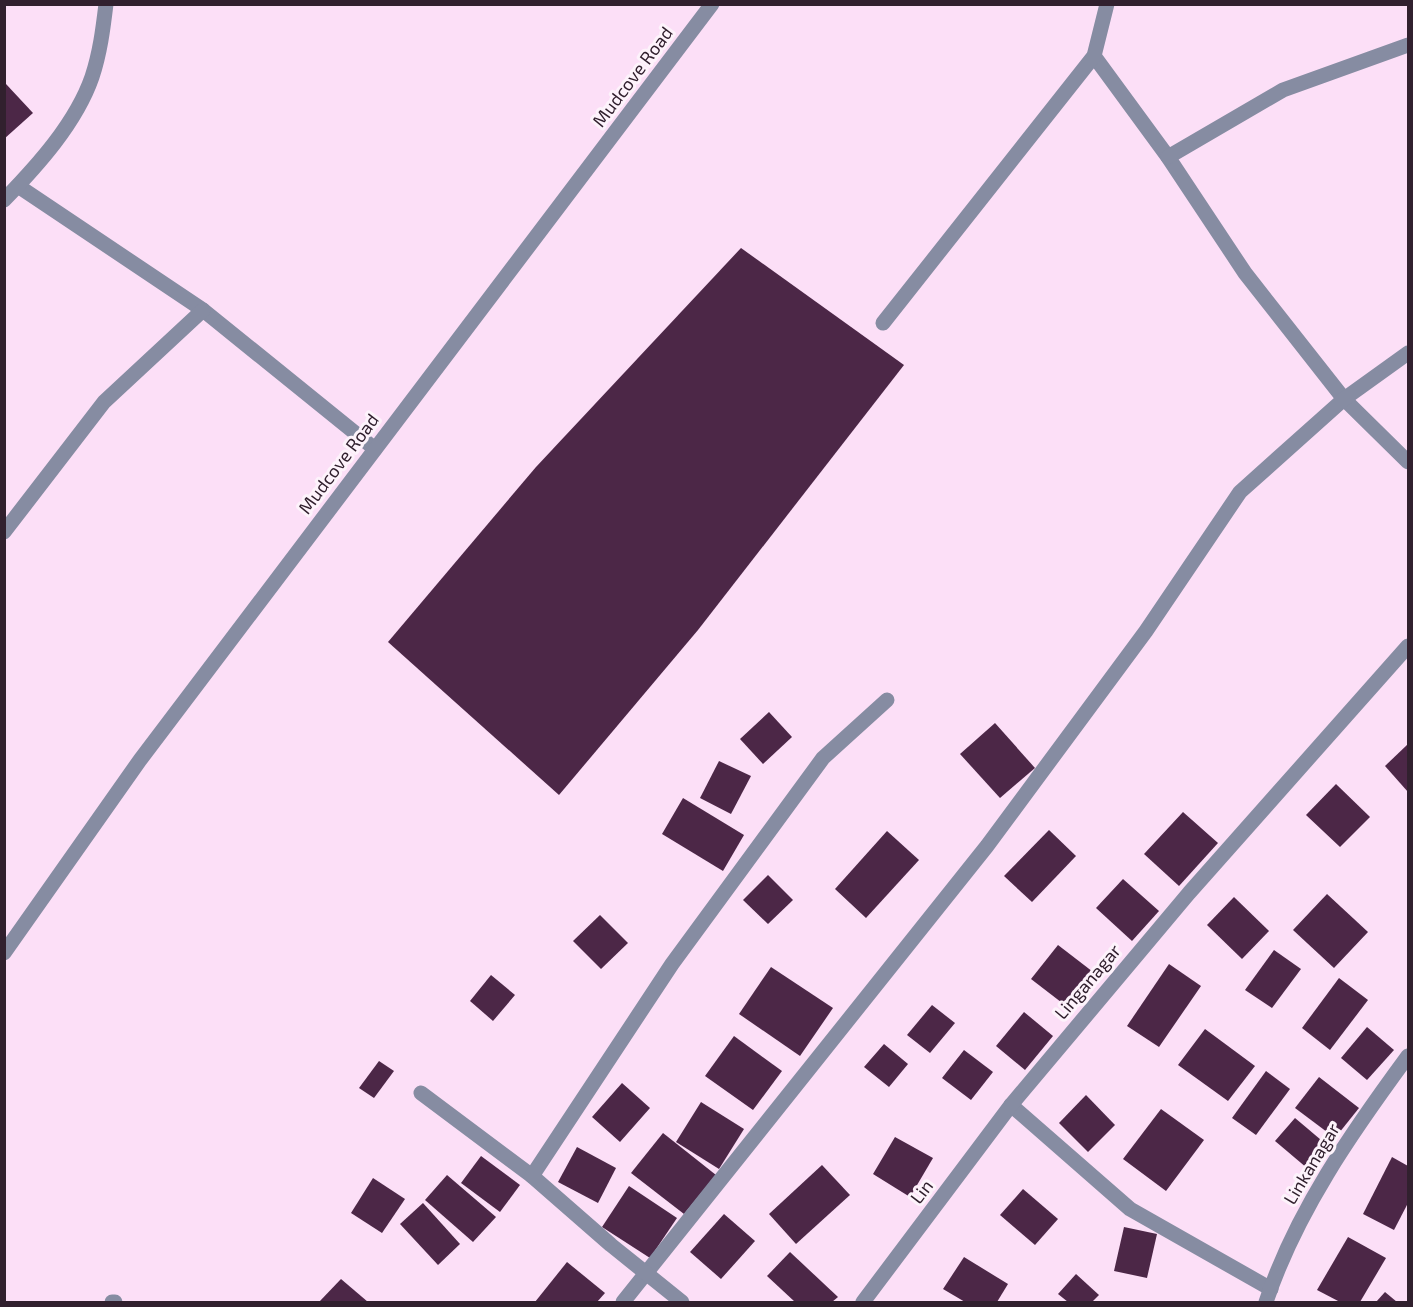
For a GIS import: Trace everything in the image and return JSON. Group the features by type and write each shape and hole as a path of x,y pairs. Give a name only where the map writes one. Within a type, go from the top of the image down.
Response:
{"street":[{"path":"4,200 18,186 78,108 92,77 102,38 106,4"},
{"name":"Mudcove Road","path":"4,952 140,760 712,4"},
{"path":"883,322 1094,57 1107,4"},
{"path":"1168,157 1283,90 1408,45"},
{"path":"1094,57 1168,157 1245,273 1344,399 1408,462"},
{"path":"18,186 203,310 375,449"},
{"path":"4,532 104,402 203,310"},
{"path":"622,1302 647,1274 987,846 1146,631 1240,492 1344,399 1408,354"},
{"name":"Linganagar","path":"1011,1105 1189,893 1408,646"},
{"path":"532,1176 672,964 824,758 887,700"},
{"name":"Linkanagar","path":"1269,1296 1302,1216 1364,1116 1408,1056"},
{"path":"421,1093 532,1176 682,1302"},
{"path":"1011,1105 1130,1209 1269,1296"},
{"name":"Lin","path":"863,1302 1011,1105"}],"building":[{"path":"6,84 33,113 4,139 4,85"},
{"path":"741,248 904,365 698,630 559,795 388,642 536,467"},
{"path":"769,712 792,737 763,764 740,739"},
{"path":"995,723 1035,768 1000,798 960,754"},
{"path":"1408,744 1408,792 1385,766"},
{"path":"719,761 751,776 731,814 700,798"},
{"path":"1336,784 1370,817 1340,847 1306,815"},
{"path":"683,798 744,835 723,871 662,834"},
{"path":"1183,812 1218,843 1179,886 1144,854"},
{"path":"1049,830 1076,856 1032,902 1004,876"},
{"path":"887,831 919,860 866,918 835,889"},
{"path":"768,875 793,900 768,924 743,900"},
{"path":"1123,879 1159,911 1132,941 1096,908"},
{"path":"1327,894 1368,932 1334,968 1293,930"},
{"path":"1234,897 1269,931 1242,959 1207,925"},
{"path":"600,915 628,943 601,969 573,941"},
{"path":"1058,945 1097,975 1070,1009 1031,979"},
{"path":"1274,950 1301,969 1272,1008 1245,990"},
{"path":"1169,964 1201,986 1159,1047 1127,1026"},
{"path":"771,967 833,1008 800,1056 739,1014"},
{"path":"491,975 515,995 493,1021 470,1001"},
{"path":"1339,978 1368,1000 1330,1050 1302,1028"},
{"path":"932,1005 955,1023 930,1053 907,1035"},
{"path":"1024,1012 1053,1036 1025,1070 996,1046"},
{"path":"1367,1027 1394,1050 1367,1080 1341,1058"},
{"path":"1205,1029 1255,1066 1228,1101 1178,1065"},
{"path":"734,1036 782,1071 753,1110 705,1076"},
{"path":"884,1044 908,1064 889,1087 864,1067"},
{"path":"964,1050 993,1072 971,1100 942,1078"},
{"path":"379,1061 394,1071 374,1098 359,1088"},
{"path":"1266,1071 1290,1089 1256,1135 1232,1118"},
{"path":"1319,1077 1359,1108 1335,1138 1295,1108"},
{"path":"622,1083 650,1108 620,1142 592,1117"},
{"path":"1086,1095 1115,1125 1088,1152 1059,1123"},
{"path":"701,1102 744,1129 719,1169 676,1142"},
{"path":"1161,1109 1204,1140 1166,1191 1123,1159"},
{"path":"1295,1118 1327,1145 1307,1168 1275,1141"},
{"path":"663,1133 716,1175 684,1214 631,1173"},
{"path":"895,1137 933,1158 910,1197 873,1174"},
{"path":"577,1147 616,1168 598,1203 558,1182"},
{"path":"481,1156 520,1185 500,1212 461,1183"},
{"path":"1392,1157 1408,1166 1408,1203 1394,1230 1363,1214"},
{"path":"822,1165 850,1195 796,1244 769,1214"},
{"path":"447,1175 496,1217 473,1242 425,1200"},
{"path":"373,1178 405,1199 382,1233 351,1213"},
{"path":"629,1186 677,1218 650,1258 602,1227"},
{"path":"1023,1189 1058,1219 1035,1245 1000,1215"},
{"path":"423,1203 460,1244 438,1265 400,1224"},
{"path":"724,1214 755,1241 721,1279 690,1252"},
{"path":"1124,1227 1157,1234 1147,1278 1114,1271"},
{"path":"1348,1237 1386,1258 1360,1302 1340,1302 1317,1290"},
{"path":"790,1252 838,1297 832,1302 795,1302 767,1276"},
{"path":"964,1257 1008,1284 997,1302 965,1302 943,1289"},
{"path":"567,1262 605,1293 597,1302 535,1302"},
{"path":"1076,1274 1099,1295 1092,1302 1068,1302 1058,1294"},
{"path":"341,1279 368,1302 319,1302"},
{"path":"1385,1292 1397,1302 1376,1302"}]}
